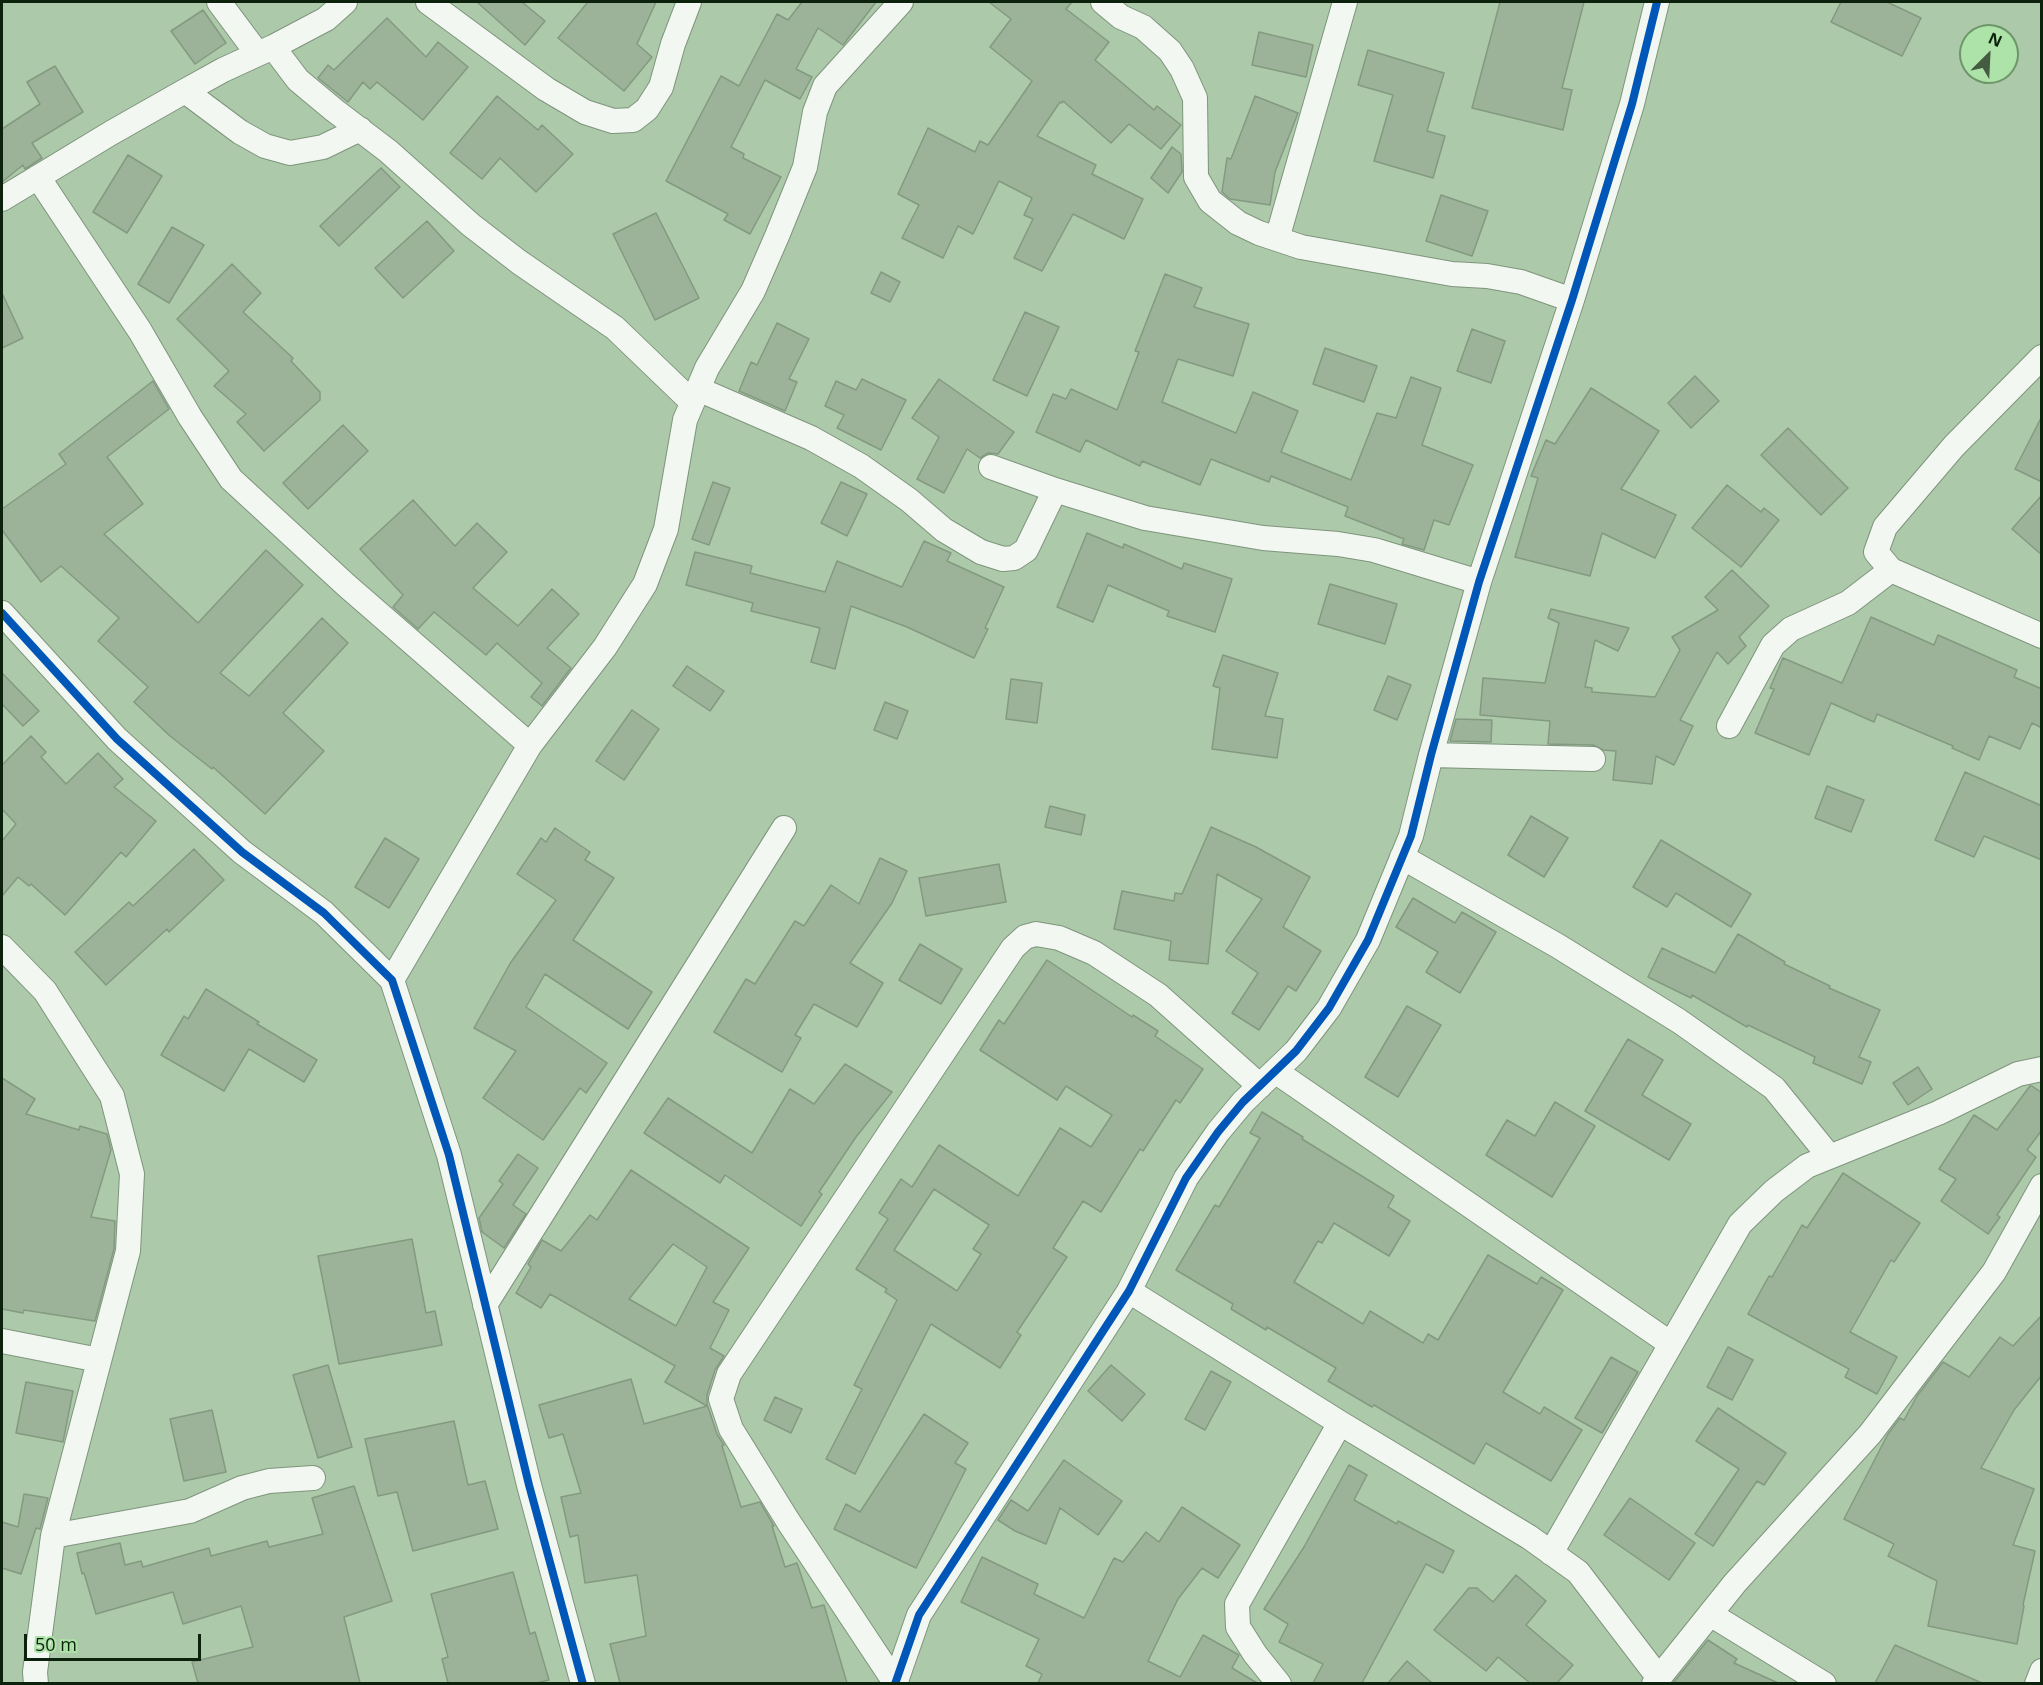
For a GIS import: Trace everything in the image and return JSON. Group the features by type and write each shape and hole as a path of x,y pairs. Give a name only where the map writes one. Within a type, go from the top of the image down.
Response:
{"street":[{"path":"219,2 265,50 298,80 388,151 480,232 519,262 615,328 695,396 811,438 861,466 909,500 944,530 981,552 1003,560 1014,558 1026,550 1055,490"},
{"path":"2,200 185,91 326,19 345,2"},
{"path":"428,2 546,89 585,112 613,121 633,120 647,109 661,87 673,44 689,2"},
{"path":"392,980 530,745 605,647 645,584 666,529 685,420 706,368 753,291 806,167 815,112 825,86 901,2"},
{"path":"1103,2 1121,17 1143,27 1170,51 1182,69 1196,98 1196,177 1210,201 1238,223 1301,247 1452,274 1487,276 1521,282 1572,300"},
{"path":"1277,239 1345,2"},
{"path":"895,1682 919,1615 1129,1291 1186,1179 1218,1132 1296,1051 1329,1008 1368,940 1411,836 1479,582 1572,300 1632,104 1657,2"},
{"path":"185,91 240,132 265,146 290,153 323,147 360,129"},
{"path":"38,177 140,331 190,417 231,479 346,585 530,745"},
{"path":"2042,357 1954,446 1885,527 1876,552 1891,570 2042,636"},
{"path":"991,467 1145,518 1263,538 1338,544 1374,550 1479,582"},
{"path":"1729,726 1773,645 1791,628 1848,603 1891,570"},
{"path":"2,613 117,739 242,852 324,913 392,980 449,1155 529,1485 583,1683"},
{"path":"1431,755 1593,759"},
{"path":"485,1305 784,828"},
{"path":"1402,857 1558,946 1679,1021 1774,1088 1829,1156"},
{"path":"895,1682 788,1521 731,1429 721,1399 729,1374 1013,948 1025,937 1036,934 1059,938 1094,953 1158,995 1268,1079 1671,1344"},
{"path":"2,946 45,991 112,1096 132,1174 128,1251 54,1536 35,1672 36,1683"},
{"path":"1551,1553 1740,1224 1774,1191 1807,1166 1938,1113 2018,1074 2042,1069"},
{"path":"1129,1291 1340,1423 1529,1537 1578,1572 1657,1681 1735,1583 1878,1424 1994,1272 2042,1186"},
{"path":"2,1341 99,1360"},
{"path":"1279,1683 1255,1654 1238,1627 1237,1604 1340,1423"},
{"path":"54,1536 189,1511 242,1488 269,1482 312,1478"},
{"path":"1710,1614 1824,1683"},
{"path":"2037,1683 2042,1671"}],"building":[{"path":"477,2 522,2 545,21 525,45"},
{"path":"588,2 656,2 637,44 652,57 624,91 558,38"},
{"path":"802,2 876,2 843,45 818,28 796,69 812,77 800,99 765,80 731,147 744,154 743,158 781,177 750,234 724,220 728,214 666,181 721,76 739,86 777,14 788,20"},
{"path":"989,2 1072,2 1066,9 1109,42 1095,60 1154,110 1157,106 1181,125 1161,149 1129,124 1111,143 1063,101 1060,102 1037,136 1096,165 1092,174 1143,199 1124,239 1073,214 1042,271 1014,258 1033,219 1024,215 1032,198 999,181 973,234 958,226 943,258 902,238 919,205 898,194 928,128 975,152 980,141 988,145 1032,81 990,47 1011,19"},
{"path":"1500,2 1584,2 1562,88 1572,90 1563,130 1472,108"},
{"path":"1841,2 1887,2 1921,18 1902,56 1831,22"},
{"path":"203,10 226,43 195,64 171,31"},
{"path":"387,18 426,57 438,42 468,67 423,120 377,82 370,89 363,82 348,102 318,78 328,65 334,70"},
{"path":"1259,32 1313,45 1306,77 1252,65"},
{"path":"1368,50 1444,73 1427,131 1445,136 1433,178 1374,161 1393,95 1358,85"},
{"path":"55,66 83,112 32,143 42,158 25,169 23,165 2,182 2,129 40,104 27,82"},
{"path":"497,96 538,130 542,125 573,154 536,192 500,158 482,179 450,153"},
{"path":"1255,96 1298,113 1275,172 1270,205 1230,199 1222,192 1227,158 1231,159"},
{"path":"1172,147 1181,154 1182,172 1168,193 1151,178"},
{"path":"128,155 162,176 127,233 93,212"},
{"path":"381,168 400,187 339,246 320,226"},
{"path":"1441,195 1488,211 1472,256 1426,241"},
{"path":"656,213 699,298 655,320 613,234"},
{"path":"427,221 454,251 403,298 375,268"},
{"path":"172,227 204,245 169,303 138,284"},
{"path":"232,264 261,293 243,312 293,358 291,361 320,392 320,400 264,451 237,422 246,414 214,386 229,371 177,319"},
{"path":"881,272 900,282 890,302 871,293"},
{"path":"1165,274 1202,288 1194,307 1249,324 1233,376 1178,359 1162,402 1236,433 1253,392 1298,411 1281,452 1351,480 1377,413 1396,418 1411,377 1441,388 1422,445 1473,465 1449,525 1434,520 1424,550 1402,544 1404,539 1345,516 1348,507 1271,476 1269,482 1211,459 1200,485 1142,461 1140,466 1086,440 1080,452 1036,432 1053,394 1066,399 1071,389 1117,410 1139,352 1135,351"},
{"path":"2,293 23,338 2,348"},
{"path":"1025,312 1059,327 1027,396 993,380"},
{"path":"777,323 809,339 789,379 797,382 785,411 739,391 751,362 757,365"},
{"path":"1472,329 1505,341 1491,383 1457,371"},
{"path":"1325,348 1377,366 1364,402 1313,384"},
{"path":"1695,376 1719,401 1691,428 1668,403"},
{"path":"862,379 906,400 881,450 837,428 844,415 825,406 836,381 856,390"},
{"path":"939,379 1014,432 998,454 988,453 980,458 967,449 944,493 917,479 939,437 912,418"},
{"path":"153,381 169,409 107,457 143,504 104,534 198,623 266,550 303,585 220,673 249,696 322,618 348,643 283,713 324,751 265,814 213,767 212,769 170,736 134,702 148,687 98,641 119,618 61,566 41,582 2,530 2,509 66,464 59,454"},
{"path":"1591,388 1659,431 1621,489 1676,515 1655,558 1602,533 1590,576 1515,557 1538,478 1531,476 1546,440 1555,444"},
{"path":"2042,416 2042,482 2015,469"},
{"path":"343,425 368,451 308,509 283,483"},
{"path":"1788,428 1848,488 1821,515 1761,455"},
{"path":"713,482 730,488 709,545 692,539"},
{"path":"841,482 867,494 847,536 821,523"},
{"path":"1727,485 1761,512 1764,508 1779,520 1741,567 1692,528"},
{"path":"2042,495 2042,555 2012,529"},
{"path":"413,500 455,546 477,523 507,552 473,588 518,626 552,589 579,614 547,648 571,668 542,706 531,697 542,683 497,643 486,655 434,612 418,629 393,607 403,595 360,549"},
{"path":"1087,533 1123,548 1124,544 1182,569 1184,563 1232,579 1215,632 1167,616 1169,611 1108,585 1093,622 1057,607"},
{"path":"924,541 951,553 947,561 1004,587 974,658 907,627 851,606 835,669 811,662 820,628 751,611 753,603 686,585 695,552 752,566 750,573 825,592 837,561 902,587"},
{"path":"1732,570 1769,606 1739,637 1746,646 1728,664 1717,652 1680,720 1693,726 1674,765 1656,756 1652,784 1613,780 1616,751 1603,750 1593,745 1548,744 1550,721 1480,715 1483,678 1545,683 1559,623 1548,618 1551,609 1629,628 1618,651 1595,640 1585,687 1592,688 1592,692 1655,697 1680,650 1672,637 1718,610 1705,597"},
{"path":"1330,584 1397,604 1385,644 1318,624"},
{"path":"1871,617 1934,645 1938,635 2017,670 2014,677 2042,689 2042,728 2032,723 2020,749 1989,736 1979,760 1952,748 1953,746 1877,714 1874,722 1831,703 1809,755 1755,733 1774,689 1770,688 1783,658 1842,683"},
{"path":"1223,655 1278,673 1265,716 1283,719 1277,758 1212,749 1220,688 1213,686"},
{"path":"687,666 724,691 710,711 673,686"},
{"path":"2,673 39,711 23,726 2,704"},
{"path":"1388,676 1411,685 1397,720 1374,710"},
{"path":"1011,679 1042,683 1037,723 1006,719"},
{"path":"885,702 908,711 897,739 874,730"},
{"path":"632,710 659,729 624,780 596,761"},
{"path":"1456,719 1492,720 1491,742 1450,741"},
{"path":"31,736 46,752 41,757 66,784 98,753 123,779 114,787 156,821 126,857 121,852 65,915 31,884 29,886 18,877 2,896 2,841 16,824 2,809 2,765"},
{"path":"1965,772 2042,806 2042,860 1984,836 1974,857 1935,840"},
{"path":"1827,786 1864,800 1851,832 1815,818"},
{"path":"1050,806 1085,815 1081,835 1045,827"},
{"path":"1531,816 1568,838 1544,877 1508,855"},
{"path":"1211,827 1256,847 1310,877 1283,927 1321,951 1296,991 1288,986 1259,1030 1232,1013 1258,973 1226,951 1262,899 1217,874 1208,964 1169,960 1171,941 1114,929 1122,891 1174,901 1175,893 1182,894"},
{"path":"555,828 590,852 585,860 614,878 573,940 652,992 628,1029 545,974 526,1007 607,1063 586,1093 580,1088 543,1140 483,1098 516,1051 474,1028 511,962 556,900 517,874 541,838 546,842"},
{"path":"385,838 419,859 389,908 355,887"},
{"path":"1661,840 1751,894 1731,927 1676,893 1667,907 1633,887"},
{"path":"194,849 224,880 169,932 167,929 106,985 75,952 129,902 133,906"},
{"path":"880,858 907,871 892,903 850,963 883,983 857,1027 814,1004 795,1035 801,1038 782,1072 714,1032 746,979 755,984 795,921 804,926 831,885 859,904"},
{"path":"999,864 1006,902 926,916 919,878"},
{"path":"1413,898 1455,923 1462,912 1496,932 1460,993 1426,972 1438,952 1396,927"},
{"path":"1738,934 1785,962 1784,964 1830,986 1829,988 1880,1010 1859,1057 1871,1062 1862,1084 1813,1063 1815,1057 1748,1025 1747,1027 1692,995 1691,998 1648,977 1662,948 1715,973"},
{"path":"920,944 962,969 941,1004 899,980"},
{"path":"1047,960 1132,1017 1133,1015 1158,1031 1155,1036 1203,1069 1180,1103 1176,1100 1143,1151 1140,1149 1101,1212 1083,1201 1053,1248 1067,1257 1017,1332 1021,1335 1000,1368 931,1324 855,1474 826,1459 862,1389 854,1385 897,1300 885,1292 887,1289 856,1269 888,1219 879,1213 901,1179 912,1187 939,1145 1018,1196 1060,1128 1091,1147 1112,1115 1066,1086 1057,1100 980,1050 999,1020 1004,1024","holes":["934,1189 989,1225 973,1249 981,1254 957,1291 894,1250"]},
{"path":"206,989 259,1022 257,1024 317,1060 304,1082 249,1049 224,1091 161,1055 184,1016 188,1019"},
{"path":"1407,1006 1441,1025 1398,1097 1365,1077"},
{"path":"1628,1039 1663,1060 1642,1095 1691,1124 1669,1160 1585,1111"},
{"path":"845,1064 892,1092 856,1137 819,1192 822,1194 801,1226 725,1175 720,1183 644,1133 668,1098 752,1153 790,1089 814,1104"},
{"path":"1918,1067 1932,1089 1908,1105 1893,1083"},
{"path":"2,1078 35,1099 26,1114 79,1130 80,1126 107,1134 111,1150 91,1217 115,1221 114,1249 95,1321 24,1310 23,1313 2,1309"},
{"path":"2030,1086 2042,1093 2042,1130 2027,1150 2036,1157 1997,1215 2000,1217 1988,1234 1941,1201 1956,1179 1939,1169 1974,1115 1997,1130"},
{"path":"1555,1102 1595,1126 1552,1197 1486,1155 1507,1120 1535,1136"},
{"path":"1262,1112 1394,1196 1388,1207 1410,1221 1389,1256 1334,1223 1322,1243 1318,1241 1294,1282 1363,1324 1370,1311 1423,1343 1428,1334 1438,1340 1488,1255 1537,1284 1541,1277 1563,1290 1503,1392 1540,1414 1544,1407 1582,1430 1551,1481 1486,1443 1474,1464 1374,1405 1372,1407 1328,1381 1336,1368 1267,1327 1266,1330 1231,1309 1233,1304 1176,1270 1215,1205 1219,1207 1260,1138 1250,1133"},
{"path":"518,1154 538,1168 513,1205 526,1214 504,1248 482,1232 479,1218 503,1184 499,1181"},
{"path":"631,1170 749,1248 713,1302 729,1310 710,1348 724,1356 715,1370 707,1395 707,1404 717,1434 724,1445 722,1446 741,1507 760,1502 774,1526 772,1526 785,1567 797,1563 812,1608 824,1605 847,1683 620,1683 610,1644 646,1636 637,1575 585,1583 578,1535 570,1537 561,1497 581,1493 563,1434 549,1438 539,1405 631,1379 644,1424 707,1406 665,1382 675,1366 550,1294 541,1308 516,1293 531,1267 528,1264 542,1240 561,1251 590,1215 597,1220","holes":["673,1244 707,1267 676,1326 629,1299"]},
{"path":"1843,1173 1920,1223 1894,1262 1891,1260 1850,1332 1897,1357 1877,1394 1845,1377 1849,1369 1748,1314 1802,1225 1807,1228"},
{"path":"412,1239 426,1313 435,1311 442,1345 339,1364 318,1256"},
{"path":"2042,1315 2042,1375 2014,1410 1981,1468 2034,1489 2013,1545 2035,1551 2017,1644 1928,1626 1937,1581 1888,1556 1894,1544 1844,1519 1888,1434 1900,1418 1904,1420 1917,1396 1943,1362 1969,1377 2000,1337 2013,1346"},
{"path":"1728,1347 1753,1360 1732,1400 1707,1387"},
{"path":"1611,1357 1638,1372 1602,1433 1575,1418"},
{"path":"328,1365 352,1447 318,1458 293,1375"},
{"path":"1111,1365 1145,1394 1122,1421 1088,1391"},
{"path":"1211,1371 1231,1382 1205,1430 1185,1419"},
{"path":"26,1382 73,1391 63,1442 16,1433"},
{"path":"775,1397 802,1409 791,1433 764,1420"},
{"path":"1718,1408 1786,1453 1764,1485 1757,1481 1713,1546 1695,1534 1739,1469 1696,1441"},
{"path":"212,1410 226,1472 184,1481 170,1419"},
{"path":"924,1414 968,1443 955,1463 966,1469 916,1568 834,1529 846,1504 860,1512"},
{"path":"454,1421 468,1485 485,1481 498,1529 413,1551 397,1492 378,1496 365,1439"},
{"path":"1064,1460 1122,1501 1098,1535 1060,1508 1046,1544 1015,1531 998,1520 1011,1500 1028,1511"},
{"path":"1349,1465 1367,1475 1354,1500 1397,1524 1398,1521 1454,1551 1443,1573 1426,1564 1362,1683 1313,1683 1323,1664 1279,1642 1288,1624 1264,1609 1304,1547"},
{"path":"354,1486 392,1601 344,1617 360,1683 198,1683 192,1662 253,1647 241,1606 183,1624 173,1592 96,1614 77,1553 120,1543 125,1565 141,1561 143,1567 209,1548 211,1556 267,1541 269,1547 323,1534 312,1498"},
{"path":"24,1494 48,1498 40,1529 36,1528 21,1574 2,1568 2,1522 18,1527"},
{"path":"1630,1498 1695,1543 1669,1580 1604,1535"},
{"path":"1182,1507 1240,1545 1218,1578 1202,1568 1178,1599 1148,1661 1180,1677 1203,1635 1239,1655 1232,1668 1257,1683 1038,1683 1042,1674 1026,1666 1039,1639 961,1602 982,1557 1038,1584 1034,1594 1084,1618 1114,1558 1123,1562 1146,1532 1159,1542"},
{"path":"513,1572 530,1634 535,1632 549,1680 536,1683 448,1683 442,1659 448,1657 431,1594"},
{"path":"1516,1575 1546,1601 1526,1625 1573,1665 1557,1683 1530,1683 1498,1657 1486,1671 1434,1630 1469,1588 1477,1588 1493,1602"},
{"path":"1708,1640 1737,1659 1734,1663 1778,1683 1673,1683"},
{"path":"1895,1645 1982,1683 1875,1683"},
{"path":"1407,1661 1432,1683 1388,1683"}],"cycle path":[{"path":"895,1684 919,1615 1129,1291 1186,1178 1218,1132 1243,1102 1296,1051 1329,1008 1368,940 1411,836 1479,582 1572,300 1632,104 1657,2"},
{"path":"2,613 117,739 242,852 324,913 392,980 449,1155 529,1485 583,1684"}]}
